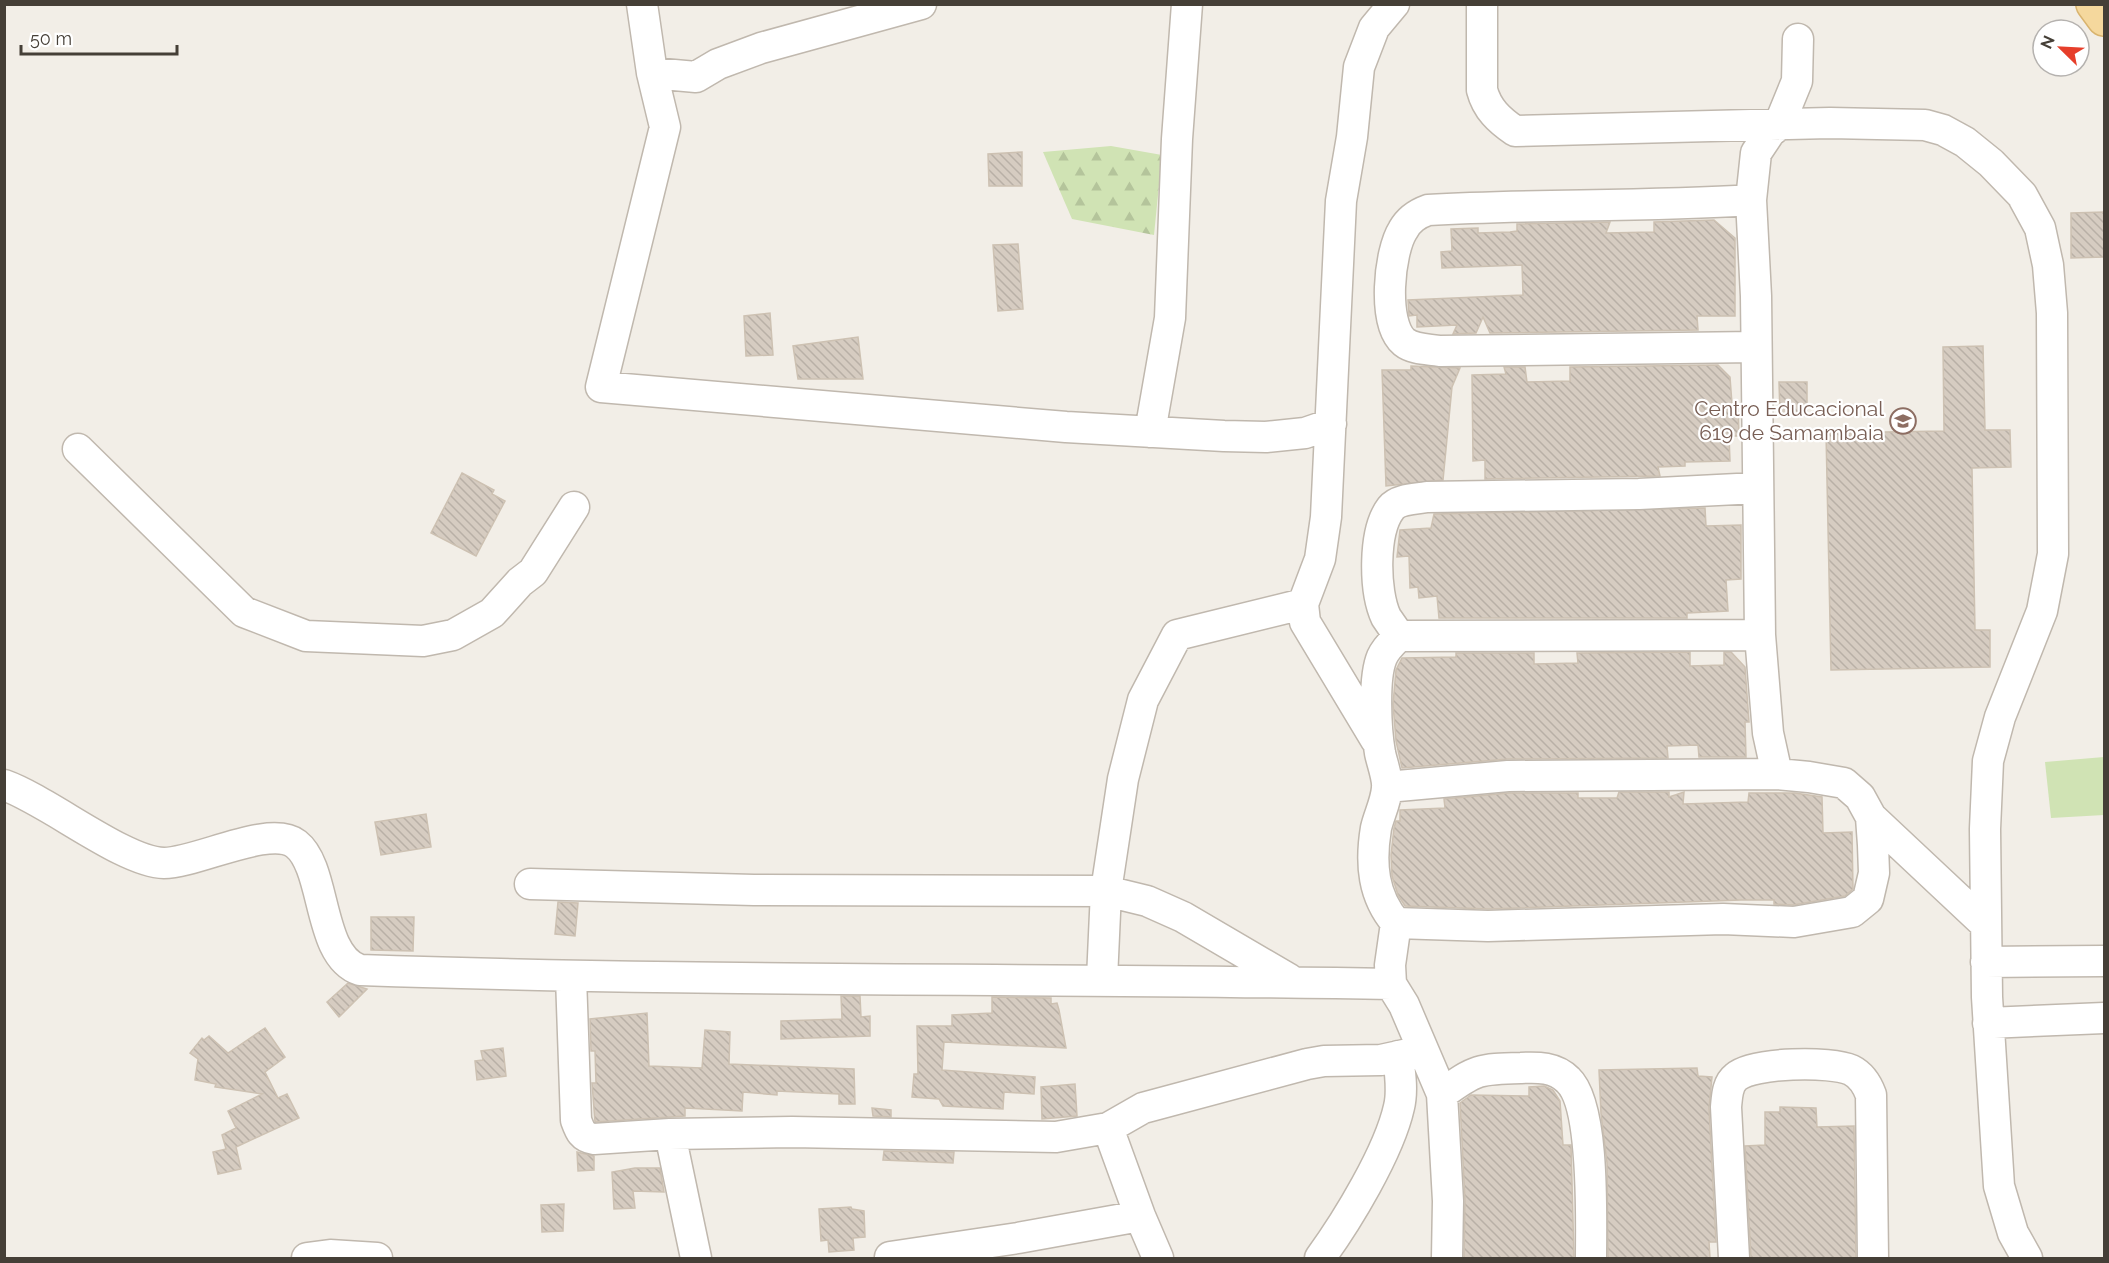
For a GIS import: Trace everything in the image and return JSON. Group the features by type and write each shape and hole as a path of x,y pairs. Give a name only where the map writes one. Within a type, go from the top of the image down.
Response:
{"main road":[{"path":"2093,4 2104,19"}],"street":[{"path":"642,4 652,73 665,127 601,387 1066,428 1266,437 1305,433 1331,424"},
{"path":"652,73 696,77 718,64 837,15 921,4"},
{"path":"1150,432 1170,318 1174,194 1187,4"},
{"path":"1378,745 1362,713 1305,622 1303,604 1320,559 1326,517 1341,201 1352,137 1359,67 1374,28 1395,4"},
{"path":"1482,4 1482,90 1486,103 1493,113 1515,131 1883,123 1925,125 1942,130 1965,142 1991,163 2022,195 2040,228 2048,265 2052,313 2053,554 2042,610 2000,717 1988,761 1984,923 1999,1186 2013,1233 2027,1258"},
{"path":"1777,774 1768,733 1760,635 1751,200 1756,153 1770,132 1779,125 1797,81 1798,39"},
{"path":"1751,200 1692,204 1428,210 1417,214 1403,229 1396,242 1391,273 1391,315 1397,333 1405,343 1418,348 1440,351 1755,347"},
{"path":"78,449 244,612 306,636 423,641 453,635 492,613 520,582 533,572 574,507"},
{"path":"1400,636 1381,603 1378,567 1382,528 1391,508 1396,504 1427,497 1639,494 1757,488"},
{"path":"1102,979 1106,891 1123,779 1143,700 1177,635 1303,604"},
{"path":"1320,1258 1335,1238 1391,1132 1400,1106 1410,1053 1404,1005 1391,984 1390,965 1396,923 1383,907 1377,890 1374,868 1376,829 1387,787 1378,745 1377,707 1381,658 1388,646 1400,636 1760,635"},
{"path":"1387,787 1508,777 1777,774 1844,783 1860,797 1871,817 1984,923"},
{"path":"4,785 47,804 131,854 153,862 171,863 273,836 294,842 307,859 336,947 353,968 360,970 571,977 1102,979 1391,984"},
{"path":"1396,923 1488,926 1723,919 1794,922 1852,912 1868,899 1874,873 1871,817"},
{"path":"530,884 754,890 1106,891 1147,901 1183,917 1247,957 1294,982"},
{"path":"1986,962 2104,961"},
{"path":"571,977 576,1120 581,1133 587,1138 594,1139 670,1134 792,1132 1056,1137 1108,1128 1143,1108 1297,1067 1324,1061 1381,1060 1410,1053"},
{"path":"1988,1023 2104,1018"},
{"path":"1410,1053 1442,1094 1448,1201 1448,1258"},
{"path":"1734,1258 1726,1107 1729,1088 1736,1076 1744,1072 1771,1065 1798,1065 1846,1068 1862,1078 1871,1095 1873,1258"},
{"path":"1442,1094 1479,1069 1540,1067 1557,1072 1569,1080 1581,1097 1589,1155 1591,1258"},
{"path":"1108,1128 1158,1258"},
{"path":"670,1134 696,1258"},
{"path":"890,1257 1018,1238 1140,1216"},
{"path":"307,1258 330,1255 377,1258"}],"green space":[{"path":"1111,146 1162,155 1154,235 1072,219 1043,152"},
{"path":"2104,757 2104,815 2051,818 2045,762"}],"building":[{"path":"1022,152 1022,186 989,186 988,154"},
{"path":"2104,212 2104,257 2071,258 2071,213"},
{"path":"1714,220 1735,238 1735,316 1697,316 1698,330 1490,333 1483,317 1476,333 1453,334 1457,325 1417,327 1417,315 1409,316 1408,300 1523,295 1522,265 1442,268 1441,252 1452,251 1451,229 1478,228 1478,233 1510,232 1517,231 1517,224 1610,222 1606,233 1654,232 1654,222"},
{"path":"1018,244 1023,309 998,311 993,245"},
{"path":"770,313 773,355 746,356 744,316"},
{"path":"858,337 863,379 798,379 793,346"},
{"path":"1983,346 1985,430 2010,430 2011,467 1972,468 1975,630 1990,630 1990,667 1831,670 1826,433 1944,431 1943,347"},
{"path":"1718,365 1730,377 1732,404 1738,404 1739,436 1729,436 1730,461 1685,462 1685,466 1658,467 1660,476 1485,479 1485,460 1473,461 1472,375 1506,374 1504,367 1525,367 1527,382 1570,381 1570,367"},
{"path":"1411,366 1460,368 1452,387 1443,480 1386,486 1382,370 1411,370"},
{"path":"1779,382 1807,382 1807,416 1780,415"},
{"path":"462,473 494,490 492,494 505,501 476,556 431,533"},
{"path":"1705,508 1706,526 1741,525 1741,579 1726,580 1728,611 1687,613 1687,618 1439,618 1437,596 1419,598 1418,587 1410,588 1409,556 1397,557 1400,530 1431,528 1434,514"},
{"path":"1690,652 1690,666 1724,665 1724,652 1731,652 1745,667 1749,722 1745,722 1746,757 1699,757 1698,745 1667,746 1668,758 1508,759 1402,768 1396,741 1393,704 1396,670 1402,658 1456,657 1456,653 1534,653 1534,664 1578,663 1577,653"},
{"path":"1619,792 1669,792 1669,797 1684,792 1683,804 1748,802 1749,793 1795,793 1822,797 1823,833 1852,832 1853,889 1845,896 1793,905 1774,904 1774,900 1741,900 1488,909 1405,906 1398,895 1392,876 1391,855 1394,828 1396,821 1400,821 1400,810 1445,808 1444,799 1509,793 1578,793 1578,798 1617,798"},
{"path":"426,814 431,847 381,855 375,822"},
{"path":"558,902 578,903 575,936 555,934"},
{"path":"371,917 414,917 413,951 371,950"},
{"path":"348,983 367,989 339,1017 327,1002"},
{"path":"841,996 860,996 861,1017 870,1016 870,1036 781,1039 781,1021 842,1019"},
{"path":"992,997 1051,998 1051,1004 1057,1003 1066,1048 944,1042 942,1070 1035,1077 1034,1094 1004,1092 1003,1109 943,1106 939,1099 912,1097 914,1074 918,1074 917,1026 952,1026 952,1015 992,1013"},
{"path":"647,1013 649,1066 702,1068 705,1030 730,1032 729,1064 854,1069 855,1104 839,1104 839,1094 777,1091 777,1095 743,1092 742,1111 685,1108 685,1116 595,1122 592,1083 596,1083 595,1051 591,1051 590,1019"},
{"path":"265,1028 285,1057 265,1072 278,1098 287,1094 299,1118 236,1147 241,1169 218,1174 213,1152 226,1149 222,1135 236,1128 228,1111 262,1094 215,1087 216,1084 195,1080 198,1059 190,1053 202,1038 204,1040 209,1036 228,1053"},
{"path":"503,1048 506,1076 477,1080 475,1061 483,1060 481,1051"},
{"path":"1697,1068 1698,1076 1712,1077 1709,1108 1716,1242 1709,1242 1710,1258 1608,1258 1607,1163 1599,1070"},
{"path":"1075,1084 1077,1116 1042,1119 1041,1087"},
{"path":"1544,1086 1553,1090 1560,1101 1563,1145 1571,1145 1574,1258 1464,1258 1465,1200 1460,1103 1471,1095 1529,1096 1529,1087"},
{"path":"1780,1107 1816,1108 1817,1127 1854,1126 1856,1258 1751,1258 1745,1146 1765,1145 1765,1112 1780,1112"},
{"path":"872,1108 891,1110 891,1117 873,1116"},
{"path":"884,1151 954,1152 953,1163 883,1160"},
{"path":"577,1152 594,1156 594,1170 578,1171"},
{"path":"635,1168 660,1168 664,1192 633,1191 635,1208 614,1209 612,1172"},
{"path":"564,1204 563,1231 542,1232 541,1205"},
{"path":"851,1207 864,1211 865,1237 853,1238 854,1250 829,1252 828,1240 821,1241 819,1209"}],"place":[{"name":"Centro Educacional 619 de Samambaia","path":"1903,421"}]}
